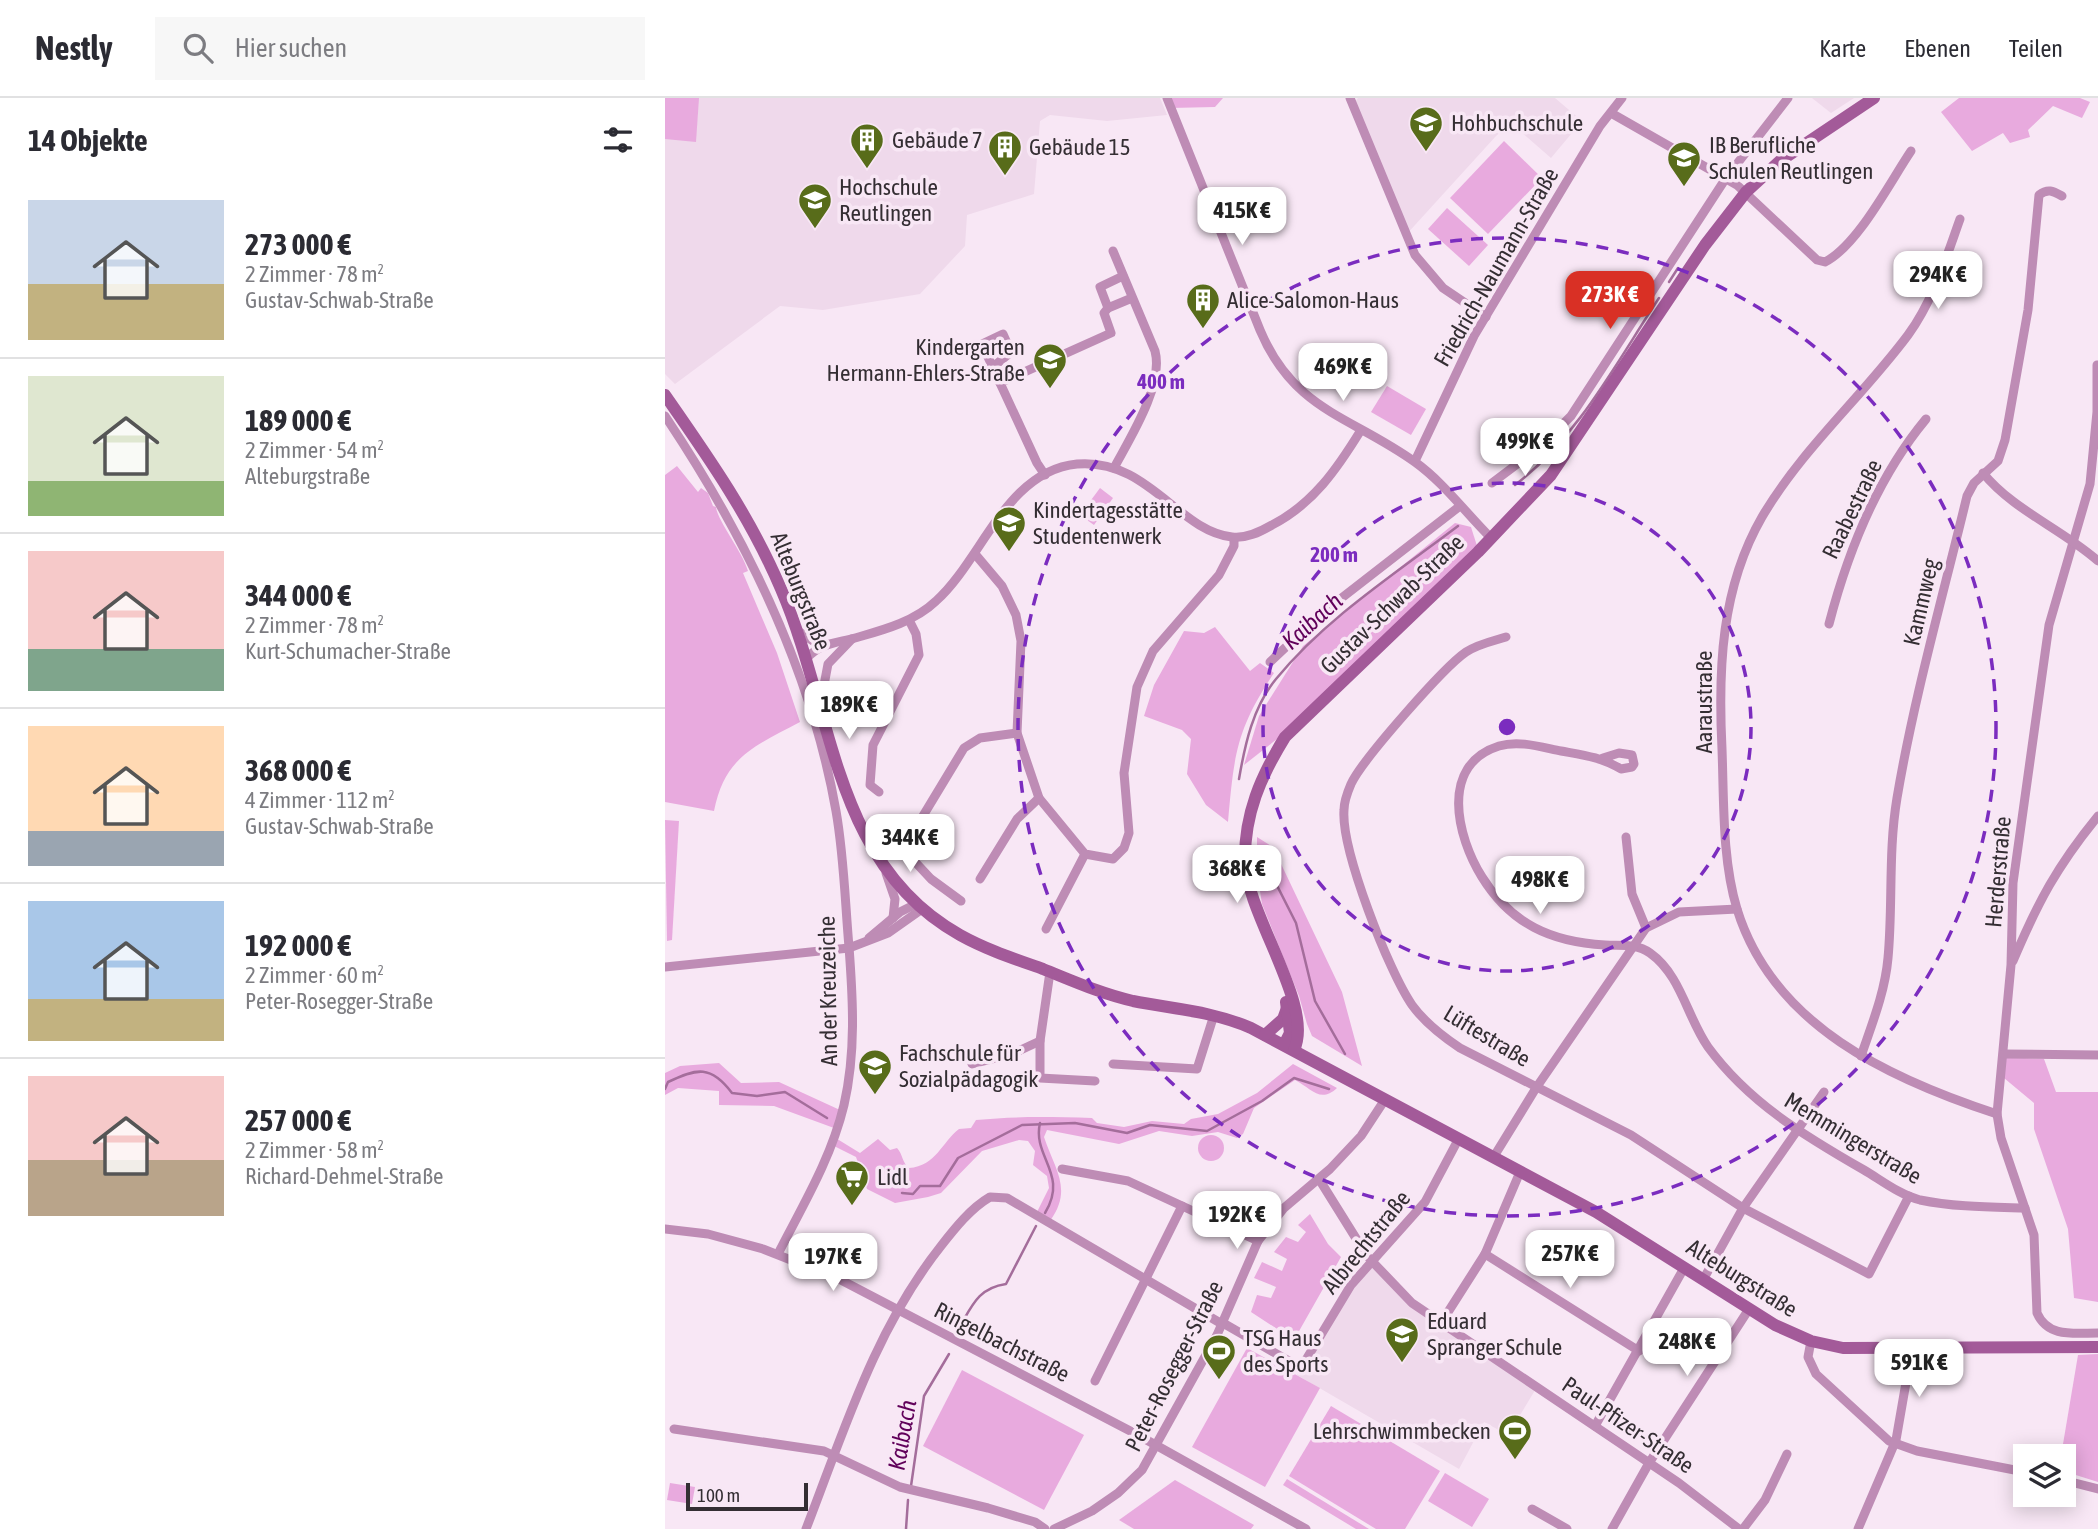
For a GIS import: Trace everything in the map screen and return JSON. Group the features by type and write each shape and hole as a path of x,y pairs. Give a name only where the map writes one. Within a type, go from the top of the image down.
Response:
{"main road":[{"name":"Gustav-Schwab-Straße","path":"1289,1048 1300,1026 1255,906 1245,864 1246,830 1263,772 1286,737 1491,538 1551,475 1705,245 1746,192 1780,161 1874,98"},
{"name":"Alteburgstraße","path":"665,395 748,519 798,631 850,804 881,866 919,907 979,945 1050,972 1129,1000 1214,1014 1265,1035 1384,1101 1606,1217 1749,1309 1811,1341 1843,1349 2098,1347"},
{"name":"Gustav-Schwab-Straße","path":"1282,974 1290,1033 1289,1048"},
{"path":"1265,1035 1283,1019 1287,1007"}],"street":[{"path":"1167,98 1271,355 1304,394 1415,461 1491,538"},
{"path":"1350,98 1415,255 1443,288 1486,317"},
{"name":"Friedrich-Naumann-Straße","path":"1415,461 1486,317 1622,98"},
{"path":"1492,484 1541,446 1571,416 1726,178 1788,98"},
{"path":"1611,113 1726,178 1746,192 1817,260 1825,262 1834,258 1854,235 1911,151"},
{"name":"Kammweg","path":"1861,1056 1879,1004 1888,958 1889,877 1897,799 1967,496 1983,473 1998,461 2005,440 2028,310 2039,195 2044,190 2052,190 2062,196"},
{"name":"Aaraustraße","path":"1960,219 1940,275 1909,334 1801,458 1761,519 1734,579 1725,619 1719,690 1728,858 1737,909 1753,949 1775,985 1811,1021 1861,1056 1929,1092 1997,1114"},
{"path":"1113,251 1155,351 1157,370 1135,428 1114,468"},
{"path":"1108,308 1100,287 1123,275"},
{"path":"1658,285 1673,294"},
{"path":"1000,383 1111,333 1104,313 1108,308 1132,298"},
{"name":"Herderstraße","path":"2097,365 2097,412 2090,484 2049,625 2013,883 2011,965 1997,1114 2001,1138 2034,1235 2037,1313 2042,1324 2052,1331 2098,1333"},
{"path":"993,368 1045,475"},
{"name":"An der Kreuzeiche","path":"665,416 706,481 773,607 821,748 836,809 849,948 853,1028 844,1103 819,1176 778,1254"},
{"name":"Raabestraße","path":"1829,624 1851,549 1884,481 1926,419"},
{"path":"807,658 828,644 909,620 943,595 1007,508 1045,475 1073,464 1114,468 1141,481 1205,526 1234,538 1261,531 1305,504 1332,475 1361,430"},
{"path":"1983,473 1997,490 2074,539 2098,561"},
{"name":"Gustav-Schwab-Straße","path":"1270,662 1321,614 1460,506"},
{"path":"975,554 1002,586 1016,615 1021,641 1017,733 1039,799 1086,854 1112,859 1124,848 1129,833 1124,774 1137,687 1153,651 1219,575 1234,546 1234,538"},
{"path":"879,792 870,786 871,753 876,738 919,655 916,634 909,620"},
{"path":"798,631 813,641 828,644"},
{"name":"Lüftestraße","path":"1506,637 1483,643 1456,660 1367,760 1350,785 1343,809 1349,851 1387,957 1414,1007 1441,1035 1630,1135 1743,1208 1869,1274 1909,1196"},
{"path":"821,701 828,664 852,639"},
{"path":"961,901 931,878 902,849 964,748 980,738 1017,733"},
{"name":"Memmingerstraße","path":"1603,758 1518,743 1498,747 1479,757 1468,769 1460,785 1457,803 1461,829 1481,876 1497,899 1533,930 1566,940 1633,946 1650,953 1666,968 1707,1045 1734,1079 1795,1131 1909,1196 1971,1207 2025,1208"},
{"path":"980,880 1017,819 1039,799"},
{"path":"2011,965 2035,908 2063,859 2098,816"},
{"path":"1626,837 1632,894 1646,928"},
{"path":"1046,929 1086,854"},
{"path":"881,866 895,899 893,918"},
{"path":"862,944 893,918 919,907"},
{"path":"665,967 849,948 888,933 919,907"},
{"path":"1493,1158 1537,1088 1646,928 1679,912 1737,909"},
{"path":"1050,972 1040,1041 1040,1078 1095,1081"},
{"path":"1113,1064 1197,1069 1214,1014"},
{"path":"972,1064 1012,1054 1040,1041"},
{"path":"2004,1054 2098,1055"},
{"path":"1703,1280 1743,1208 1824,1091"},
{"name":"Peter-Rosegger-Straße","path":"1061,1528 1092,1511 1130,1484 1222,1323 1258,1241 1284,1208 1319,1179 1367,1129 1384,1101"},
{"name":"Albrechtstraße","path":"1222,1323 1301,1367 1340,1301 1371,1261 1425,1202 1458,1140"},
{"path":"1062,1169 1115,1177 1258,1241"},
{"path":"1441,1323 1485,1254 1520,1172"},
{"name":"Paul-Pfizer-Straße","path":"1319,1179 1371,1261 1401,1294 1741,1529"},
{"path":"806,1529 863,1381 897,1310 950,1235 983,1201 997,1196 1015,1202 1146,1282 1222,1323"},
{"path":"1095,1381 1182,1206"},
{"name":"Ringelbachstraße","path":"665,1229 708,1234 778,1254 839,1279 1155,1444 1306,1529"},
{"path":"1485,1254 1639,1351"},
{"path":"1595,1426 1684,1268"},
{"path":"1612,1529 1649,1463 1749,1309"},
{"path":"1811,1341 1808,1357 1816,1374 1870,1426 1895,1444 2013,1469"},
{"path":"1859,1529 1895,1444 1912,1348"},
{"path":"674,1429 814,1448 835,1455 900,1487 988,1508 1035,1522 1045,1529"},
{"path":"1741,1529 1765,1500 1787,1454"},
{"path":"2076,1483 2098,1489"},
{"path":"1532,1509 1567,1529"}],"shaded area":[{"name":"Hochschule Reutlingen","path":"665,98 1160,98 1167,115 1107,121 1050,115 1040,121 1034,194 967,215 965,246 920,294 823,310 780,306 675,384 665,374"},
{"path":"665,98 699,98 696,142 665,139"},
{"path":"1167,98 1223,98 1215,107 1170,108"},
{"name":"Hohbuchschule","path":"1358,98 1555,98 1582,121 1551,158 1511,123 1405,236 1353,105"},
{"path":"1812,98 1854,98 1831,113"},
{"path":"1959,98 2080,98 2090,102 2082,118 2053,106 2028,130 2030,137 2010,143 2003,133 1972,151 1941,112"},
{"path":"1504,141 1542,178 1488,234 1450,198"},
{"path":"1447,208 1488,245 1469,266 1428,229"},
{"path":"1387,386 1426,409 1411,435 1371,412"},
{"path":"677,466 698,492 701,488 708,493 745,563 748,571 743,573 777,653 800,722 756,746 734,765 719,792 714,811 665,802 665,475"},
{"path":"1100,488 1113,498 1094,525 1080,515"},
{"path":"1455,523 1471,527 1477,546 1282,735 1244,765 1259,716 1303,646"},
{"path":"1215,627 1250,671 1260,663 1274,673 1252,711 1239,744 1232,778 1228,822 1206,805 1187,774 1191,739 1182,730 1144,716 1154,685 1184,631 1204,633"},
{"path":"665,820 679,821 672,940 667,941"},
{"path":"1257,837 1273,847 1342,992 1362,1066 1312,1036 1262,904 1257,872"},
{"path":"2005,1057 2044,1059 2056,1092 2098,1092 2098,1302 2074,1298 2068,1229 2034,1129 2034,1103 2004,1078"},
{"path":"719,1063 741,1083 779,1082 840,1110 834,1128 774,1106 719,1105 719,1091 678,1088 665,1095 665,1073 680,1066"},
{"path":"1293,1064 1337,1088 1331,1093 1320,1095 1295,1080 1254,1108 1243,1134 1237,1138 1218,1132 1192,1136 1159,1131 1119,1144 1047,1130 1044,1137 1060,1179 1061,1189 1057,1210 1050,1221 1037,1212 1049,1188 1047,1176 1033,1165 1035,1151 1028,1141 1019,1140 982,1151 941,1193 895,1203 867,1189 856,1157 832,1145 834,1137 860,1153 878,1139 890,1150 897,1148 909,1168 926,1163 953,1134 959,1129 971,1128 976,1120 1062,1117 1092,1118 1097,1123 1124,1127 1152,1121 1184,1124 1191,1119 1218,1114 1257,1093"},
{"path":"1211,1135 1220,1139 1224,1148 1220,1157 1211,1161 1202,1157 1198,1148 1202,1139"},
{"path":"1310,1214 1328,1244 1341,1257 1294,1340 1251,1312 1257,1295 1271,1298 1276,1287 1254,1278 1262,1262 1282,1271 1287,1259 1274,1252 1286,1237 1298,1242 1306,1232 1298,1225"},
{"name":"Eduard Spranger Schule","path":"1371,1261 1391,1284 1537,1387 1508,1435 1484,1422 1459,1469 1297,1375 1340,1301"},
{"path":"1247,1348 1320,1388 1265,1487 1192,1447"},
{"path":"2098,1354 2098,1482 2076,1475 2076,1444 2063,1444 2078,1355"},
{"path":"962,1370 1084,1435 1044,1510 923,1446"},
{"path":"1331,1406 1440,1471 1405,1529 1376,1529 1289,1476"},
{"path":"1445,1473 1489,1499 1472,1527 1428,1501"},
{"path":"1287,1479 1369,1529 1356,1529 1283,1485"},
{"path":"1175,1480 1254,1525 1251,1529 1134,1529 1119,1520"},
{"path":"670,1483 695,1487 692,1504 667,1500"}],"waterway":[{"name":"Kaibach","path":"1669,282 1678,268"},
{"name":"Kaibach","path":"1515,485 1538,466 1577,422 1659,298"},
{"name":"Kaibach","path":"1239,779 1247,739 1256,714 1276,679 1339,616 1458,526"},
{"name":"Kaibach","path":"1260,852 1296,923 1315,1001 1345,1054"},
{"path":"665,1089 668,1082 678,1077 703,1072 717,1077 732,1093 757,1096 785,1092 827,1118"},
{"name":"Kaibach","path":"902,1193 913,1194 920,1186 940,1186 958,1158 1022,1125 1075,1123 1127,1133 1150,1125 1207,1131 1262,1101 1294,1078 1329,1089"},
{"name":"Kaibach","path":"1040,1123 1041,1146 1052,1176 1053,1187 1045,1213"},
{"name":"Kaibach","path":"959,1328 972,1305 982,1294 1006,1284 1036,1226"},
{"name":"Kaibach","path":"911,1486 924,1396 949,1354"},
{"name":"Kaibach","path":"906,1529 908,1500"}],"place":[{"name":"Hohbuchschule","path":"1426,153"},
{"name":"Gebäude 7","path":"867,170"},
{"name":"Gebäude 15","path":"1005,177"},
{"name":"IB Berufliche Schulen Reutlingen","path":"1684,188"},
{"name":"Hochschule Reutlingen","path":"815,230"},
{"name":"Alice-Salomon-Haus","path":"1203,330"},
{"name":"Kindergarten Hermann-Ehlers-Straße","path":"1050,390"},
{"name":"Kindertagesstätte Studentenwerk","path":"1009,553"},
{"name":"Fachschule für Sozialpädagogik","path":"875,1096"},
{"name":"Lidl","path":"852,1207"},
{"name":"Eduard Spranger Schule","path":"1402,1364"},
{"name":"TSG Haus des Sports","path":"1219,1381"},
{"name":"Lehrschwimmbecken","path":"1515,1461"}]}
